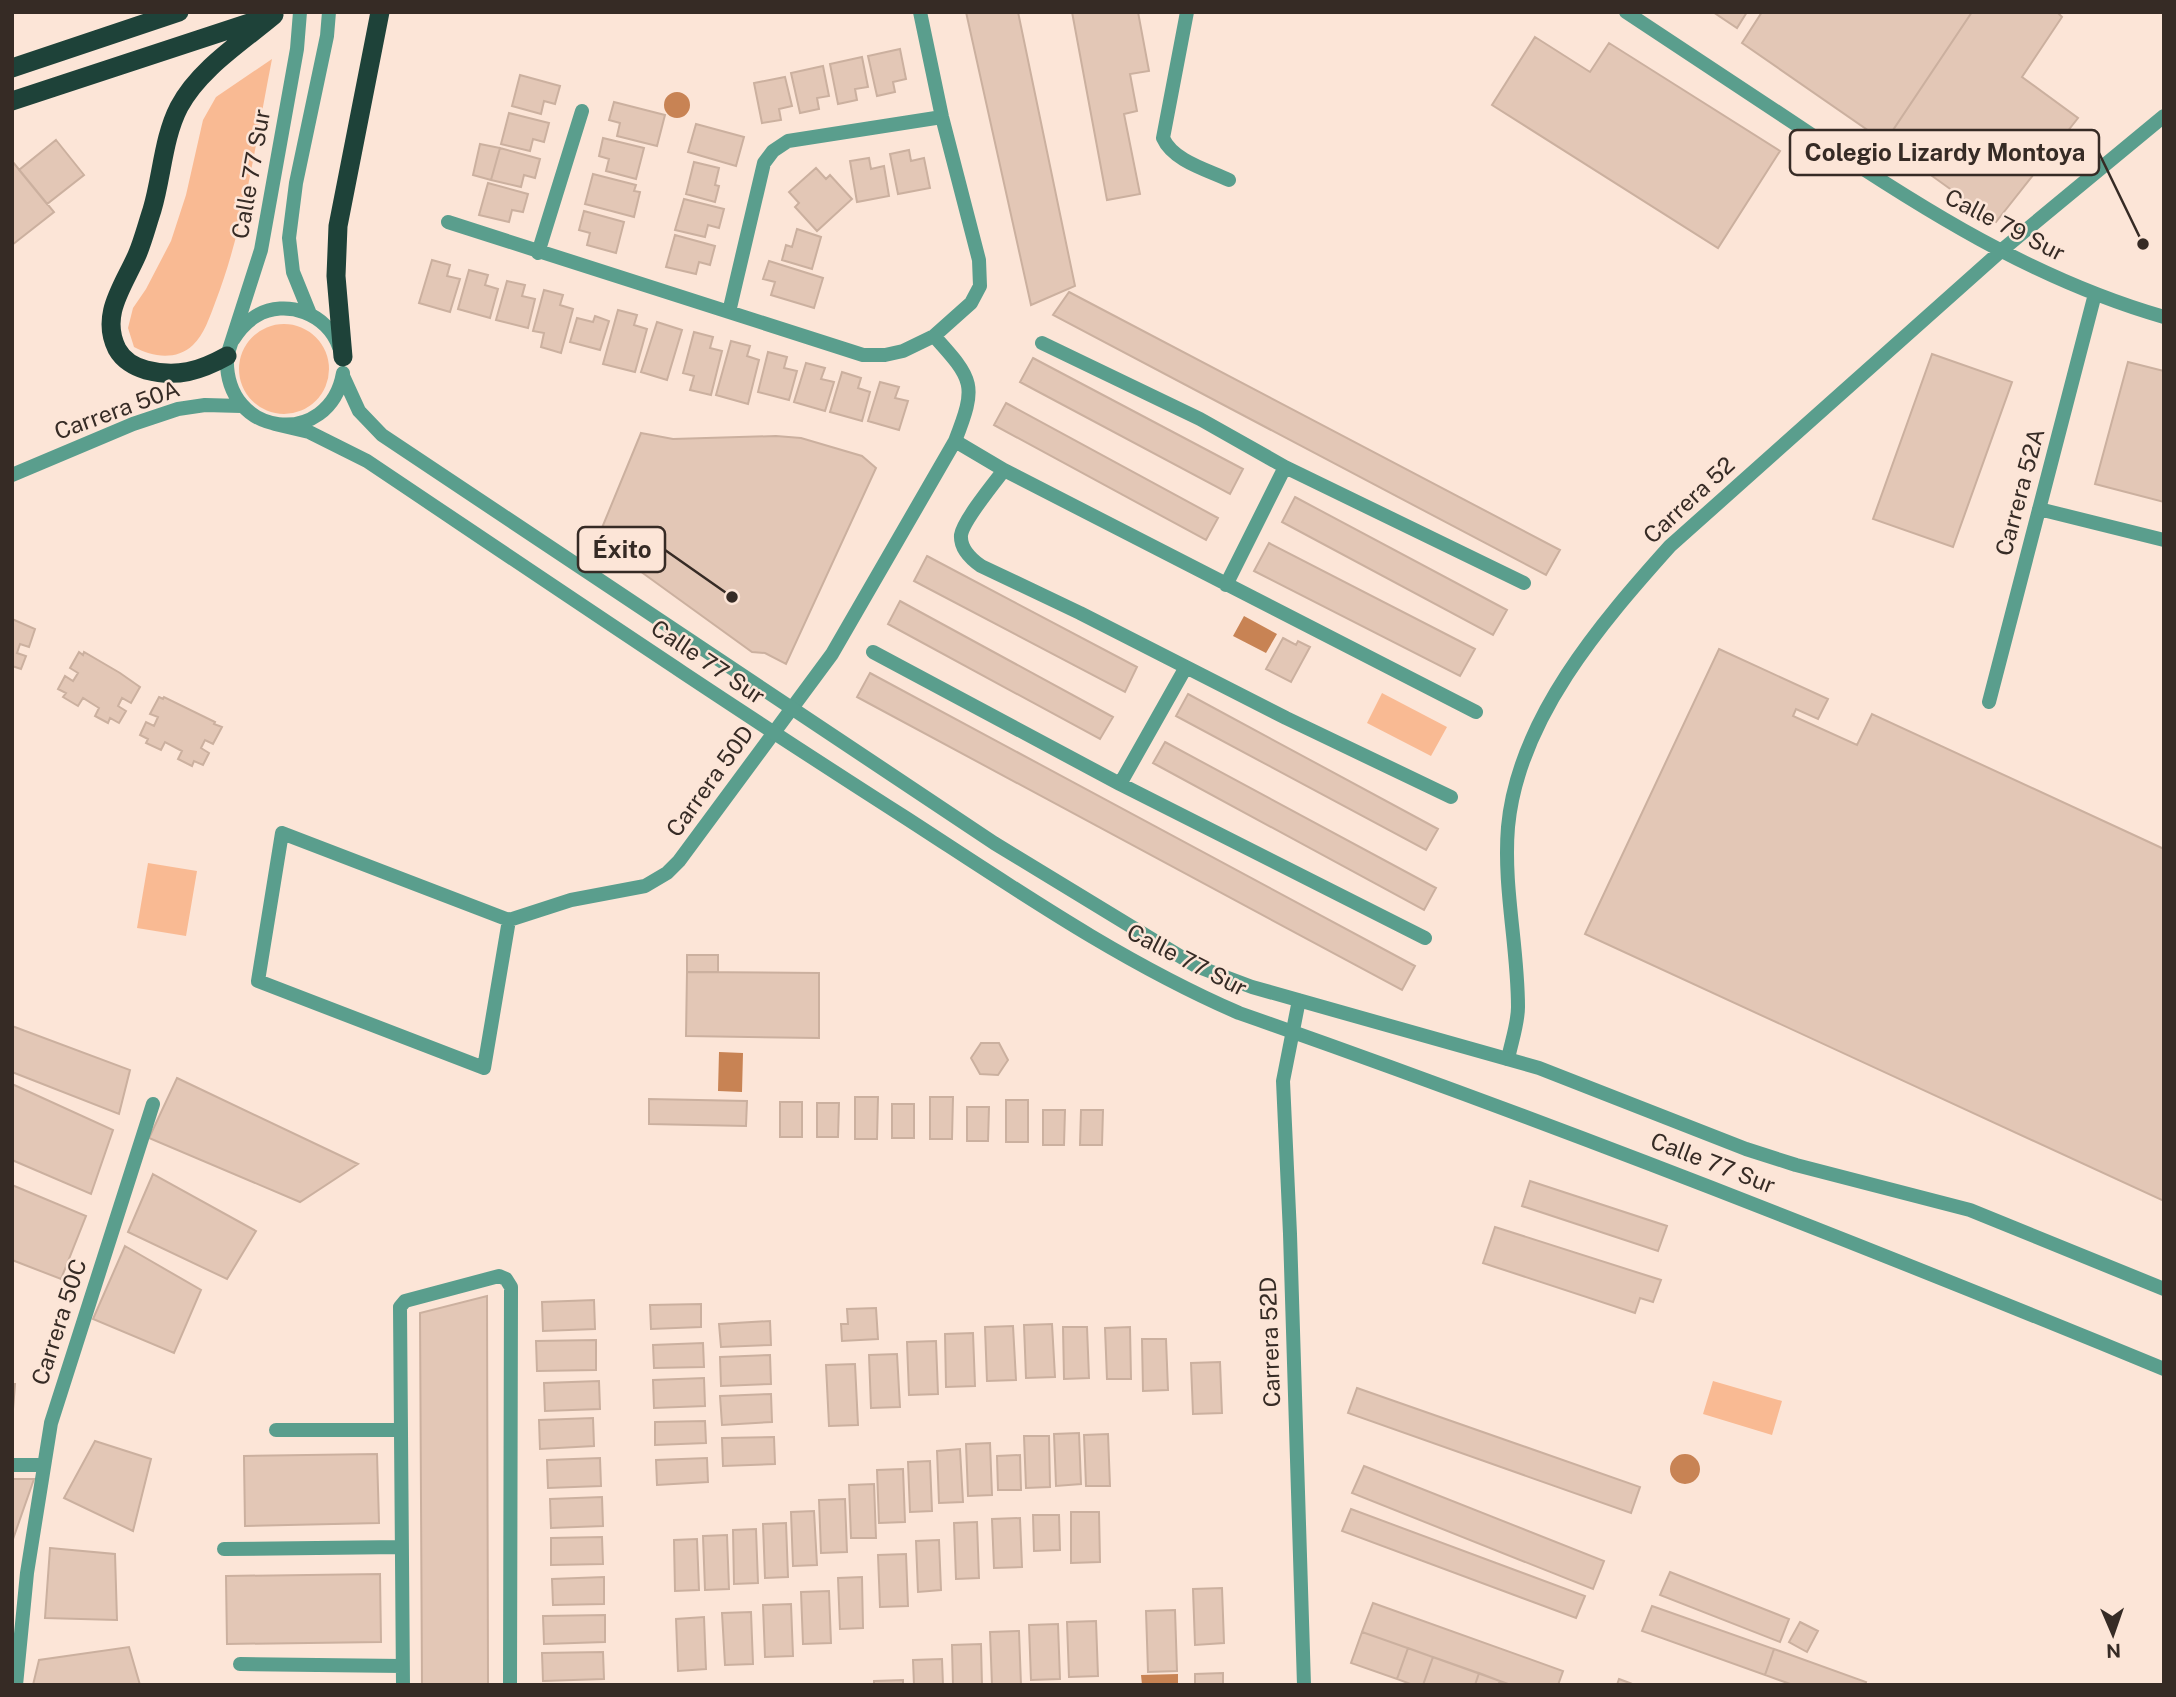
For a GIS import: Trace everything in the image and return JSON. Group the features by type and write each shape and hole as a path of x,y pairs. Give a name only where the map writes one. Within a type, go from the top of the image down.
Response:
{"highway":[{"path":"12,68 179,12"},
{"path":"343,366 336,276 338,226 380,12"},
{"path":"12,101 278,14"},
{"path":"230,348 195,372 159,373 135,367 119,354 110,328 114,305 138,253 153,207 173,120 179,106 206,73 278,14"}],"street":[{"name":"Calle 77 Sur","path":"230,348 261,250 297,48 300,12"},
{"name":"Calle 77 Sur","path":"310,314 293,272 289,237 296,183 329,12"},
{"path":"448,222 863,355 885,355 903,351 934,336 971,303 980,286 979,260 971,223 942,117 920,12"},
{"path":"1187,12 1163,138 1167,146 1178,155 1229,180"},
{"name":"Calle 79 Sur","path":"1626,12 1961,230 2095,294 2164,317"},
{"path":"538,253 582,111"},
{"name":"Carrera 52","path":"1508,1059 1518,1010 1508,890 1508,827 1519,771 1546,711 1584,650 1627,594 1670,546 2002,250 2164,116"},
{"path":"729,312 764,163 773,151 788,141 942,117"},
{"name":"Carrera 52A","path":"1989,702 2095,294"},
{"path":"275,309 293,309 310,314 326,324 337,339 343,366 337,393 326,408 319,414 293,425 275,424 256,418 241,406 231,391 226,374 230,348 243,325 258,314 275,309"},
{"name":"Carrera 50D","path":"509,920 571,900 645,886 667,873 679,861 792,709 832,654 955,440 969,406 970,386 962,366 934,336"},
{"path":"1042,343 1200,419 1285,467 1524,583"},
{"name":"Calle 77 Sur","path":"343,366 359,411 382,435 994,843 1196,966 1252,987 1539,1068 1746,1149 1796,1165 1970,1210 2164,1289"},
{"name":"Carrera 50A","path":"12,475 133,424 178,409 205,405 241,406"},
{"name":"Calle 77 Sur","path":"275,424 309,432 367,461 773,733 1046,909 1185,990 1239,1013 1640,1159 2164,1369"},
{"path":"955,440 1003,470 1476,712"},
{"path":"1226,585 1285,467"},
{"path":"1003,470 966,523 961,535 963,548 970,559 1286,718 1451,797"},
{"path":"2039,509 2164,540"},
{"path":"873,652 1120,784 1425,938"},
{"path":"1120,784 1186,667"},
{"path":"282,833 509,920 484,1068 258,981 282,833"},
{"name":"Carrera 52D","path":"1299,1000 1291,1031 1283,1097 1291,1247 1304,1685"},
{"name":"Carrera 50C","path":"16,1685 27,1573 51,1423 153,1104"},
{"path":"403,1685 400,1307 405,1301 499,1276 506,1279 511,1287 510,1685"},
{"path":"276,1430 400,1430"},
{"path":"12,1465 44,1465"},
{"path":"224,1549 401,1546"},
{"path":"240,1664 402,1666"}],"shaded area":[{"path":"272,59 242,213 225,273 206,325 193,345 179,353 156,355 134,347 128,328 133,308 171,241 186,195 203,120 216,97"},
{"path":"677,92 687,95 690,105 687,115 677,118 667,115 664,105 667,95"},
{"path":"275,324 293,324 309,331 322,344 329,360 329,378 322,394 309,407 293,414 275,414 259,407 246,394 239,378 239,360 246,344 259,331"},
{"path":"1244,616 1277,634 1266,653 1233,636"},
{"path":"1382,693 1447,727 1431,756 1367,723"},
{"path":"148,863 197,871 186,936 137,928"},
{"path":"719,1052 743,1053 742,1092 718,1091"},
{"path":"1713,1381 1782,1401 1772,1435 1703,1414"},
{"path":"1685,1454 1696,1458 1700,1469 1696,1480 1685,1484 1674,1480 1670,1469 1674,1458"},
{"path":"1178,1674 1178,1685 1142,1685 1141,1675"}],"building":[{"path":"966,12 1018,12 1075,286 1031,305"},
{"path":"1072,12 1138,12 1149,71 1130,74 1137,111 1124,114 1140,194 1107,200"},
{"path":"1713,12 1747,12 1737,28"},
{"path":"1762,12 1972,12 1885,142 1742,43"},
{"path":"1972,12 2057,12 2062,17 2022,77 2078,118 1996,222 1885,142"},
{"path":"1535,37 1590,72 1609,43 1780,151 1718,248 1492,105"},
{"path":"900,49 906,79 893,82 895,92 877,96 868,56"},
{"path":"862,57 868,87 855,89 857,100 838,104 830,64"},
{"path":"823,66 829,96 817,98 819,109 800,113 791,73"},
{"path":"520,75 560,86 555,104 544,101 541,114 512,106"},
{"path":"785,77 792,106 779,109 781,120 762,123 754,83"},
{"path":"614,102 665,115 657,146 617,136 620,123 609,120"},
{"path":"509,113 549,123 544,142 533,139 530,151 501,144"},
{"path":"696,124 744,137 736,166 688,152"},
{"path":"603,138 644,148 636,179 606,171 609,159 599,156"},
{"path":"56,140 84,175 47,204 19,170"},
{"path":"480,144 500,148 491,180 473,175"},
{"path":"500,148 540,159 535,178 524,175 521,187 491,180"},
{"path":"909,150 911,161 924,158 930,188 898,194 890,154"},
{"path":"869,158 871,169 884,166 889,196 857,202 850,161"},
{"path":"12,161 54,212 12,245"},
{"path":"694,162 719,168 715,185 719,186 715,202 686,194"},
{"path":"816,168 826,179 830,175 852,199 817,231 795,207 799,203 789,192"},
{"path":"593,174 636,185 634,191 640,192 634,217 585,204"},
{"path":"488,183 528,194 523,212 512,210 509,222 479,215"},
{"path":"684,199 724,209 719,228 708,225 705,237 675,230"},
{"path":"584,211 624,222 616,253 587,245 590,233 579,230"},
{"path":"797,229 821,237 812,269 782,260 786,245 792,247"},
{"path":"675,235 715,246 710,265 699,262 696,274 666,267"},
{"path":"432,260 450,265 447,276 460,279 450,312 419,303"},
{"path":"769,261 823,278 814,308 771,295 775,282 763,279"},
{"path":"469,270 488,275 485,285 498,289 490,318 458,309"},
{"path":"507,281 525,285 522,296 535,299 528,328 496,320"},
{"path":"544,290 563,295 560,305 573,309 561,353 541,347 544,333 533,331"},
{"path":"1069,292 1560,550 1546,575 1053,315"},
{"path":"618,310 637,315 634,325 647,329 635,372 603,364"},
{"path":"595,316 609,321 600,350 570,342 577,318 593,322"},
{"path":"657,322 682,330 667,380 641,372"},
{"path":"694,332 713,337 710,348 722,351 711,395 690,390 694,376 683,373"},
{"path":"731,341 750,346 747,356 759,360 748,404 716,395"},
{"path":"768,352 787,357 784,368 797,371 789,400 758,392"},
{"path":"1932,354 2012,382 1953,547 1873,519"},
{"path":"1033,358 1243,469 1230,494 1020,382"},
{"path":"2128,362 2164,371 2164,502 2095,484"},
{"path":"806,363 825,368 821,379 834,382 825,411 794,402"},
{"path":"842,372 861,378 858,388 870,392 862,421 830,412"},
{"path":"880,382 899,387 895,398 908,401 899,430 868,421"},
{"path":"1006,403 1218,518 1206,540 994,425"},
{"path":"641,433 673,439 776,436 801,438 862,456 876,468 786,664 765,653 752,652 597,540"},
{"path":"1295,497 1507,610 1493,635 1282,522"},
{"path":"1269,543 1475,649 1460,676 1254,571"},
{"path":"927,556 1137,667 1125,692 914,581"},
{"path":"900,601 1113,717 1100,739 888,624"},
{"path":"12,619 35,629 29,647 20,644 17,653 26,656 21,669 12,666"},
{"path":"1283,638 1296,645 1298,641 1310,647 1291,682 1266,669"},
{"path":"1719,649 1828,699 1818,719 1796,709 1793,716 1857,745 1872,714 2164,849 2164,1201 1585,934"},
{"path":"79,652 83,655 84,652 140,687 131,703 122,698 118,706 126,711 119,723 110,718 108,723 95,716 99,708 83,698 78,706 63,697 66,693 58,689 65,676 73,681 78,673 70,668"},
{"path":"870,673 1415,966 1402,990 857,697"},
{"path":"1188,694 1438,829 1426,850 1176,716"},
{"path":"159,697 164,697 222,727 213,744 205,740 201,748 209,753 203,765 194,761 192,766 178,759 182,751 165,742 161,750 146,743 148,739 140,735 146,722 154,726 158,717 150,714"},
{"path":"1165,742 1436,888 1424,910 1153,763"},
{"path":"687,955 718,955 718,972 687,972"},
{"path":"687,972 819,973 819,1038 686,1036"},
{"path":"12,1026 130,1070 119,1114 12,1072"},
{"path":"981,1043 999,1043 1008,1060 998,1075 980,1074 971,1058"},
{"path":"177,1078 358,1164 300,1202 149,1138"},
{"path":"12,1084 113,1130 91,1194 12,1160"},
{"path":"855,1097 878,1097 877,1139 855,1139"},
{"path":"930,1097 953,1097 952,1139 930,1139"},
{"path":"649,1099 747,1101 746,1126 649,1124"},
{"path":"1006,1100 1028,1100 1028,1142 1006,1142"},
{"path":"780,1102 802,1102 802,1137 780,1137"},
{"path":"817,1103 839,1103 838,1137 817,1137"},
{"path":"892,1104 914,1104 914,1138 892,1138"},
{"path":"967,1107 989,1107 988,1141 967,1141"},
{"path":"1043,1110 1065,1110 1064,1145 1043,1145"},
{"path":"1081,1110 1103,1110 1102,1145 1080,1145"},
{"path":"153,1174 256,1231 227,1279 128,1232"},
{"path":"1530,1181 1667,1226 1658,1251 1522,1206"},
{"path":"12,1185 86,1216 61,1279 12,1260"},
{"path":"1495,1227 1661,1280 1653,1302 1640,1298 1635,1313 1483,1263"},
{"path":"125,1246 201,1290 174,1353 93,1319"},
{"path":"487,1296 488,1685 422,1685 420,1313"},
{"path":"594,1300 595,1329 543,1331 542,1302"},
{"path":"701,1304 701,1327 651,1329 650,1305"},
{"path":"876,1308 878,1339 842,1341 841,1324 848,1324 847,1309"},
{"path":"770,1321 771,1345 721,1347 719,1324"},
{"path":"1052,1324 1055,1377 1026,1378 1024,1325"},
{"path":"1013,1326 1016,1380 987,1381 985,1327"},
{"path":"1063,1327 1087,1327 1089,1378 1064,1379"},
{"path":"1130,1327 1131,1379 1107,1379 1105,1328"},
{"path":"973,1333 975,1386 946,1387 945,1334"},
{"path":"1142,1339 1166,1339 1168,1390 1143,1391"},
{"path":"596,1340 596,1370 537,1371 536,1341"},
{"path":"936,1341 938,1394 909,1395 907,1342"},
{"path":"703,1343 704,1367 654,1368 653,1345"},
{"path":"897,1354 900,1407 871,1408 869,1355"},
{"path":"770,1355 771,1384 721,1386 720,1357"},
{"path":"1220,1362 1222,1413 1193,1414 1191,1363"},
{"path":"855,1364 858,1425 829,1426 826,1365"},
{"path":"704,1378 705,1406 654,1408 653,1380"},
{"path":"599,1381 600,1409 545,1411 544,1383"},
{"path":"12,1384 15,1384 12,1422"},
{"path":"1357,1388 1640,1487 1631,1513 1348,1413"},
{"path":"771,1394 772,1422 722,1425 720,1396"},
{"path":"593,1418 594,1446 540,1449 539,1420"},
{"path":"705,1421 706,1443 655,1445 655,1422"},
{"path":"1079,1433 1081,1484 1056,1486 1054,1434"},
{"path":"1108,1434 1110,1486 1086,1486 1084,1435"},
{"path":"1024,1436 1049,1436 1050,1487 1026,1488"},
{"path":"774,1437 775,1464 723,1466 722,1438"},
{"path":"95,1441 151,1459 133,1531 64,1498"},
{"path":"990,1443 992,1495 968,1496 966,1444"},
{"path":"960,1449 963,1502 939,1503 937,1451"},
{"path":"377,1454 379,1523 245,1526 244,1456"},
{"path":"1020,1455 1021,1490 998,1490 997,1456"},
{"path":"600,1458 601,1486 548,1488 547,1460"},
{"path":"707,1458 708,1482 657,1485 656,1460"},
{"path":"930,1461 932,1511 910,1512 908,1462"},
{"path":"1364,1466 1604,1561 1593,1589 1352,1493"},
{"path":"903,1469 905,1522 879,1523 877,1470"},
{"path":"12,1479 34,1479 12,1542"},
{"path":"874,1484 876,1538 851,1538 849,1485"},
{"path":"602,1497 603,1526 551,1528 550,1499"},
{"path":"845,1499 847,1552 821,1553 819,1500"},
{"path":"1351,1509 1585,1596 1576,1618 1342,1531"},
{"path":"814,1511 817,1565 793,1566 791,1512"},
{"path":"1071,1512 1099,1512 1100,1562 1071,1563"},
{"path":"1033,1515 1059,1515 1060,1550 1034,1551"},
{"path":"1020,1518 1022,1567 994,1568 992,1519"},
{"path":"977,1522 979,1578 956,1579 954,1523"},
{"path":"786,1523 788,1577 765,1578 763,1524"},
{"path":"756,1529 758,1583 734,1584 733,1530"},
{"path":"727,1535 729,1589 705,1590 703,1536"},
{"path":"602,1537 603,1564 551,1565 551,1538"},
{"path":"697,1539 699,1590 675,1591 674,1540"},
{"path":"939,1540 941,1590 918,1592 916,1541"},
{"path":"50,1548 115,1554 117,1620 45,1618"},
{"path":"906,1554 908,1606 880,1607 878,1555"},
{"path":"1670,1572 1789,1619 1780,1642 1660,1595"},
{"path":"380,1574 381,1642 227,1644 226,1576"},
{"path":"604,1577 604,1604 553,1605 552,1579"},
{"path":"862,1577 863,1628 840,1629 838,1578"},
{"path":"1222,1588 1224,1643 1195,1645 1193,1589"},
{"path":"829,1591 831,1643 803,1644 801,1592"},
{"path":"1373,1603 1563,1671 1558,1685 1511,1685 1362,1632"},
{"path":"791,1604 793,1656 765,1657 763,1605"},
{"path":"1652,1606 1774,1649 1765,1675 1642,1631"},
{"path":"1175,1610 1177,1671 1148,1672 1146,1611"},
{"path":"751,1612 753,1664 725,1665 722,1613"},
{"path":"605,1615 605,1642 544,1644 543,1616"},
{"path":"704,1617 706,1669 678,1671 676,1619"},
{"path":"1096,1621 1098,1676 1069,1677 1067,1622"},
{"path":"1800,1622 1818,1631 1807,1652 1789,1642"},
{"path":"1058,1624 1060,1679 1031,1680 1029,1625"},
{"path":"1019,1631 1021,1685 992,1685 990,1632"},
{"path":"1362,1632 1408,1648 1397,1679 1351,1663"},
{"path":"981,1644 982,1685 953,1685 952,1645"},
{"path":"129,1647 140,1685 33,1685 39,1660"},
{"path":"1408,1648 1433,1657 1423,1685 1413,1685 1397,1679"},
{"path":"1774,1649 1866,1682 1865,1685 1793,1685 1765,1675"},
{"path":"603,1652 604,1679 543,1681 542,1653"},
{"path":"1433,1657 1479,1673 1475,1685 1423,1685"},
{"path":"942,1659 943,1685 914,1685 913,1660"},
{"path":"1223,1673 1223,1685 1195,1685 1195,1674"},
{"path":"1479,1673 1500,1681 1498,1685 1475,1685"},
{"path":"1619,1679 1635,1685 1617,1685"},
{"path":"903,1680 903,1685 874,1685 874,1681"}],"place":[{"name":"Colegio Lizardy Montoya","path":"2143,244"},
{"name":"Éxito","path":"732,597"}]}
